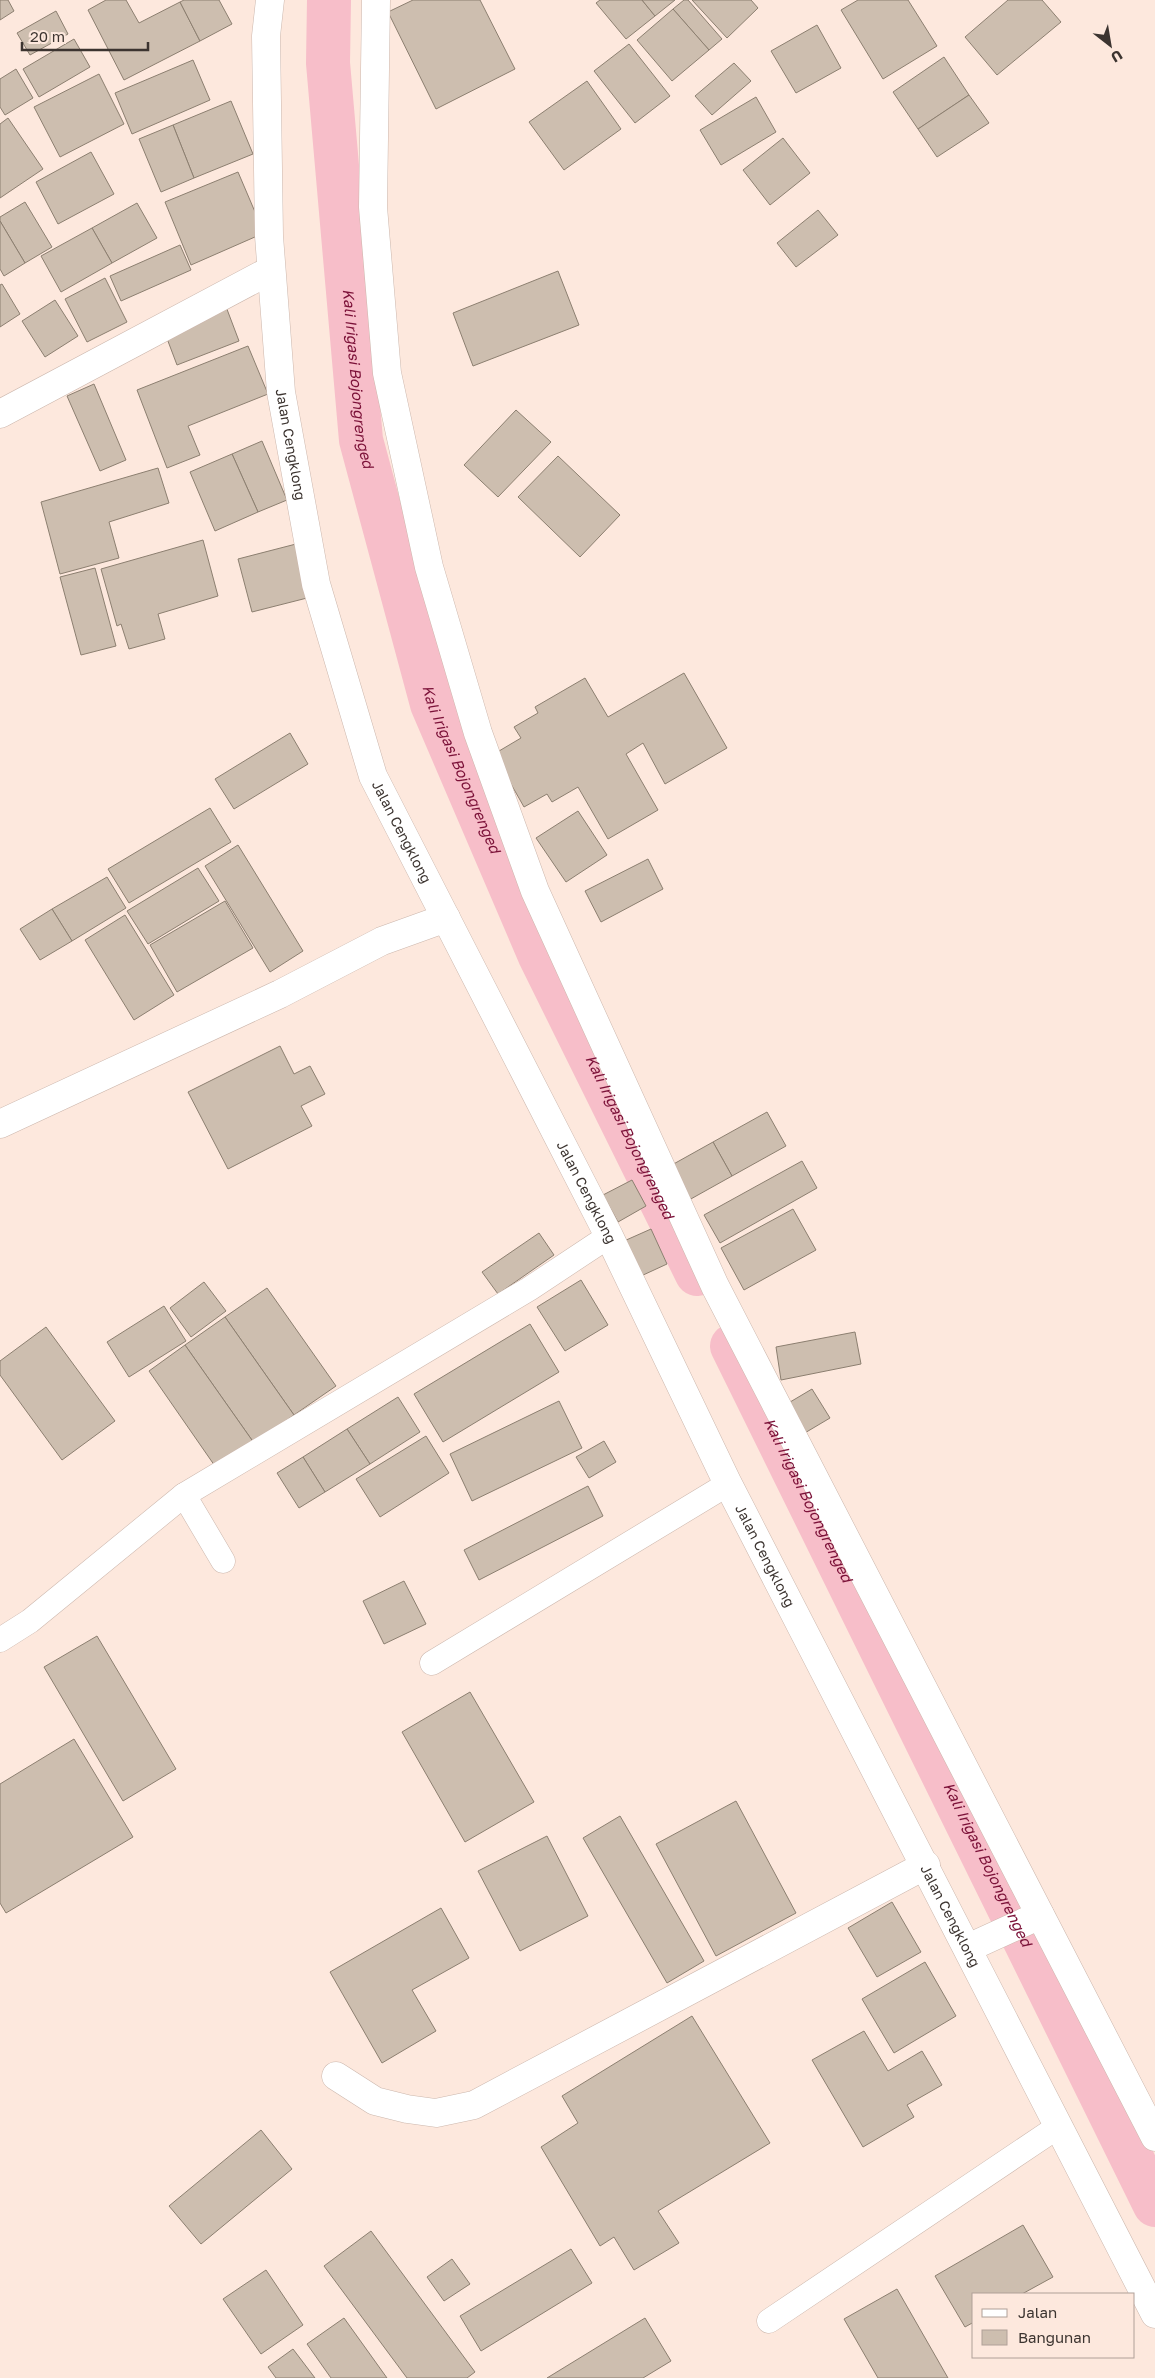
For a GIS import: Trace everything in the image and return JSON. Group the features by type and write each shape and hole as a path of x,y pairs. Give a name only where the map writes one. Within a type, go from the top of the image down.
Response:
{"street":[{"name":"Jalan Cengklong","path":"270,0 266,36 271,270 280,392 316,584 373,776 609,1236 728,1484 926,1865 976,1944 1059,2126 1155,2314"},
{"path":"376,0 373,207 387,372 429,567 478,733 535,891 715,1286 1037,1916 1155,2137"},
{"path":"0,414 271,270"},
{"path":"0,1124 280,994 382,941 446,918"},
{"path":"336,2076 375,2101 407,2109 436,2113 474,2105 926,1865"},
{"path":"976,1944 1037,1916"}],"lane":[{"path":"0,1640 30,1621 184,1495 529,1289 609,1236"},
{"path":"432,1663 728,1484"},
{"path":"184,1495 223,1561"},
{"path":"769,2322 1059,2126"}],"building":[{"path":"0,0 8,0 14,11 0,20"},
{"path":"106,0 126,0 139,23 180,2 200,41 124,80 88,10"},
{"path":"184,0 219,0 232,24 200,41 180,2"},
{"path":"413,0 480,0 515,69 436,109 388,12"},
{"path":"600,0 642,0 655,16 626,39 596,3"},
{"path":"642,0 675,0 655,16"},
{"path":"684,0 688,0 722,39 709,50 673,9"},
{"path":"692,0 751,0 758,8 727,38"},
{"path":"858,0 908,0 937,46 883,79 841,10"},
{"path":"1008,0 1042,0 1061,22 997,75 965,37"},
{"path":"673,9 709,50 672,81 637,40"},
{"path":"56,11 68,34 30,55 17,33"},
{"path":"817,25 841,68 796,93 771,51"},
{"path":"74,39 90,67 39,97 23,69"},
{"path":"629,44 670,96 635,123 594,71"},
{"path":"944,57 969,95 918,129 893,92"},
{"path":"193,60 210,100 132,134 115,93"},
{"path":"734,63 751,81 712,115 695,96"},
{"path":"16,69 33,98 5,115 0,107 0,79"},
{"path":"99,74 124,124 60,157 34,107"},
{"path":"587,81 621,129 564,170 529,122"},
{"path":"969,95 989,123 937,157 918,129"},
{"path":"756,97 776,132 721,165 700,130"},
{"path":"231,101 253,154 194,178 173,125"},
{"path":"8,118 43,169 0,198 0,124"},
{"path":"173,125 194,178 161,192 139,139"},
{"path":"783,138 810,173 770,205 743,170"},
{"path":"91,152 114,194 58,224 36,182"},
{"path":"238,172 264,233 191,265 165,202"},
{"path":"25,202 52,247 25,263 0,221 0,217"},
{"path":"137,203 157,238 112,263 92,228"},
{"path":"818,210 838,235 796,267 777,243"},
{"path":"0,221 25,263 4,276 0,269"},
{"path":"92,228 112,263 61,292 41,256"},
{"path":"180,245 191,270 121,301 110,276"},
{"path":"558,271 579,325 473,366 453,313"},
{"path":"105,278 127,322 87,342 65,299"},
{"path":"2,284 20,314 0,327 0,285"},
{"path":"55,300 78,336 45,357 22,321"},
{"path":"225,304 239,341 177,365 163,328"},
{"path":"248,346 268,394 188,426 200,455 167,468 137,390"},
{"path":"94,384 126,460 100,471 67,396"},
{"path":"516,410 551,442 498,497 464,465"},
{"path":"262,441 287,500 258,512 232,454"},
{"path":"232,454 258,512 215,531 190,472"},
{"path":"558,456 620,515 580,557 518,497"},
{"path":"158,468 169,503 109,522 119,558 60,574 41,502"},
{"path":"203,540 218,596 158,614 165,639 129,649 121,624 117,626 101,569"},
{"path":"296,544 311,597 252,612 238,559"},
{"path":"95,568 116,646 81,655 60,577"},
{"path":"684,673 727,748 665,784 643,743 626,754 658,810 608,839 578,787 552,802 547,794 524,807 494,754 521,738 514,727 538,713 535,707 585,678 608,717"},
{"path":"290,733 308,764 234,809 215,779"},
{"path":"210,808 231,842 129,903 108,869"},
{"path":"578,811 607,855 566,882 536,838"},
{"path":"238,845 303,951 270,972 205,866"},
{"path":"648,859 663,889 601,922 585,891"},
{"path":"198,868 219,901 148,944 127,911"},
{"path":"107,877 126,908 72,941 52,909"},
{"path":"225,901 253,948 177,992 150,945"},
{"path":"52,909 72,941 40,960 20,929"},
{"path":"125,915 174,995 134,1020 85,940"},
{"path":"280,1046 294,1074 310,1066 325,1094 301,1106 312,1126 228,1169 188,1092"},
{"path":"767,1112 786,1146 732,1176 713,1142"},
{"path":"713,1142 732,1176 689,1200 670,1166"},
{"path":"802,1161 817,1188 720,1243 704,1215"},
{"path":"632,1180 646,1206 618,1222 603,1195"},
{"path":"793,1209 816,1250 744,1290 721,1248"},
{"path":"651,1229 667,1264 641,1276 624,1241"},
{"path":"539,1233 554,1255 498,1294 482,1272"},
{"path":"581,1280 608,1325 565,1351 537,1307"},
{"path":"204,1282 226,1311 191,1337 170,1308"},
{"path":"267,1288 336,1386 294,1415 225,1317"},
{"path":"164,1306 186,1341 129,1377 107,1342"},
{"path":"225,1317 294,1415 254,1443 185,1345"},
{"path":"530,1324 559,1372 443,1442 414,1394"},
{"path":"46,1327 115,1421 62,1460 0,1375 0,1361"},
{"path":"855,1332 861,1364 781,1380 776,1347"},
{"path":"185,1345 254,1443 217,1469 149,1371"},
{"path":"812,1389 830,1418 798,1437 780,1408"},
{"path":"398,1397 420,1432 370,1464 347,1429"},
{"path":"559,1401 582,1448 472,1501 450,1454"},
{"path":"347,1429 370,1464 325,1492 303,1457"},
{"path":"426,1436 449,1473 380,1517 356,1479"},
{"path":"604,1441 616,1462 589,1478 576,1457"},
{"path":"303,1457 325,1492 299,1508 277,1473"},
{"path":"588,1486 603,1516 479,1580 464,1550"},
{"path":"404,1581 426,1624 384,1644 363,1601"},
{"path":"97,1636 176,1769 123,1801 44,1667"},
{"path":"470,1692 534,1802 465,1842 402,1732"},
{"path":"74,1739 133,1837 6,1913 0,1903 0,1784"},
{"path":"736,1801 796,1913 716,1956 656,1844"},
{"path":"620,1816 704,1961 667,1983 583,1838"},
{"path":"547,1836 588,1916 520,1951 478,1871"},
{"path":"892,1902 921,1952 877,1977 848,1928"},
{"path":"441,1908 469,1958 412,1990 436,2031 382,2063 330,1972"},
{"path":"925,1962 956,2016 894,2053 862,1999"},
{"path":"692,2016 770,2143 658,2211 679,2243 634,2270 614,2237 600,2246 541,2147 578,2123 562,2096"},
{"path":"864,2031 888,2071 922,2051 942,2085 907,2105 914,2117 863,2147 812,2060"},
{"path":"261,2130 292,2169 201,2244 169,2206"},
{"path":"1023,2225 1053,2277 1024,2293 972,2293 972,2323 965,2327 935,2276"},
{"path":"371,2231 475,2372 467,2378 407,2378 324,2266"},
{"path":"571,2249 592,2283 481,2351 460,2316"},
{"path":"452,2259 470,2284 444,2301 427,2277"},
{"path":"266,2270 303,2325 261,2354 223,2299"},
{"path":"897,2289 948,2378 878,2378 844,2319"},
{"path":"344,2318 387,2378 331,2378 307,2344"},
{"path":"645,2318 671,2361 643,2378 547,2378"},
{"path":"293,2349 315,2378 276,2378 268,2367"}],"waterway":[{"name":"Kali Irigasi Bojongrenged","path":"329,0 328,63 361,440 432,704 540,956 697,1274"},
{"name":"Kali Irigasi Bojongrenged","path":"732,1346 1155,2205"}]}
